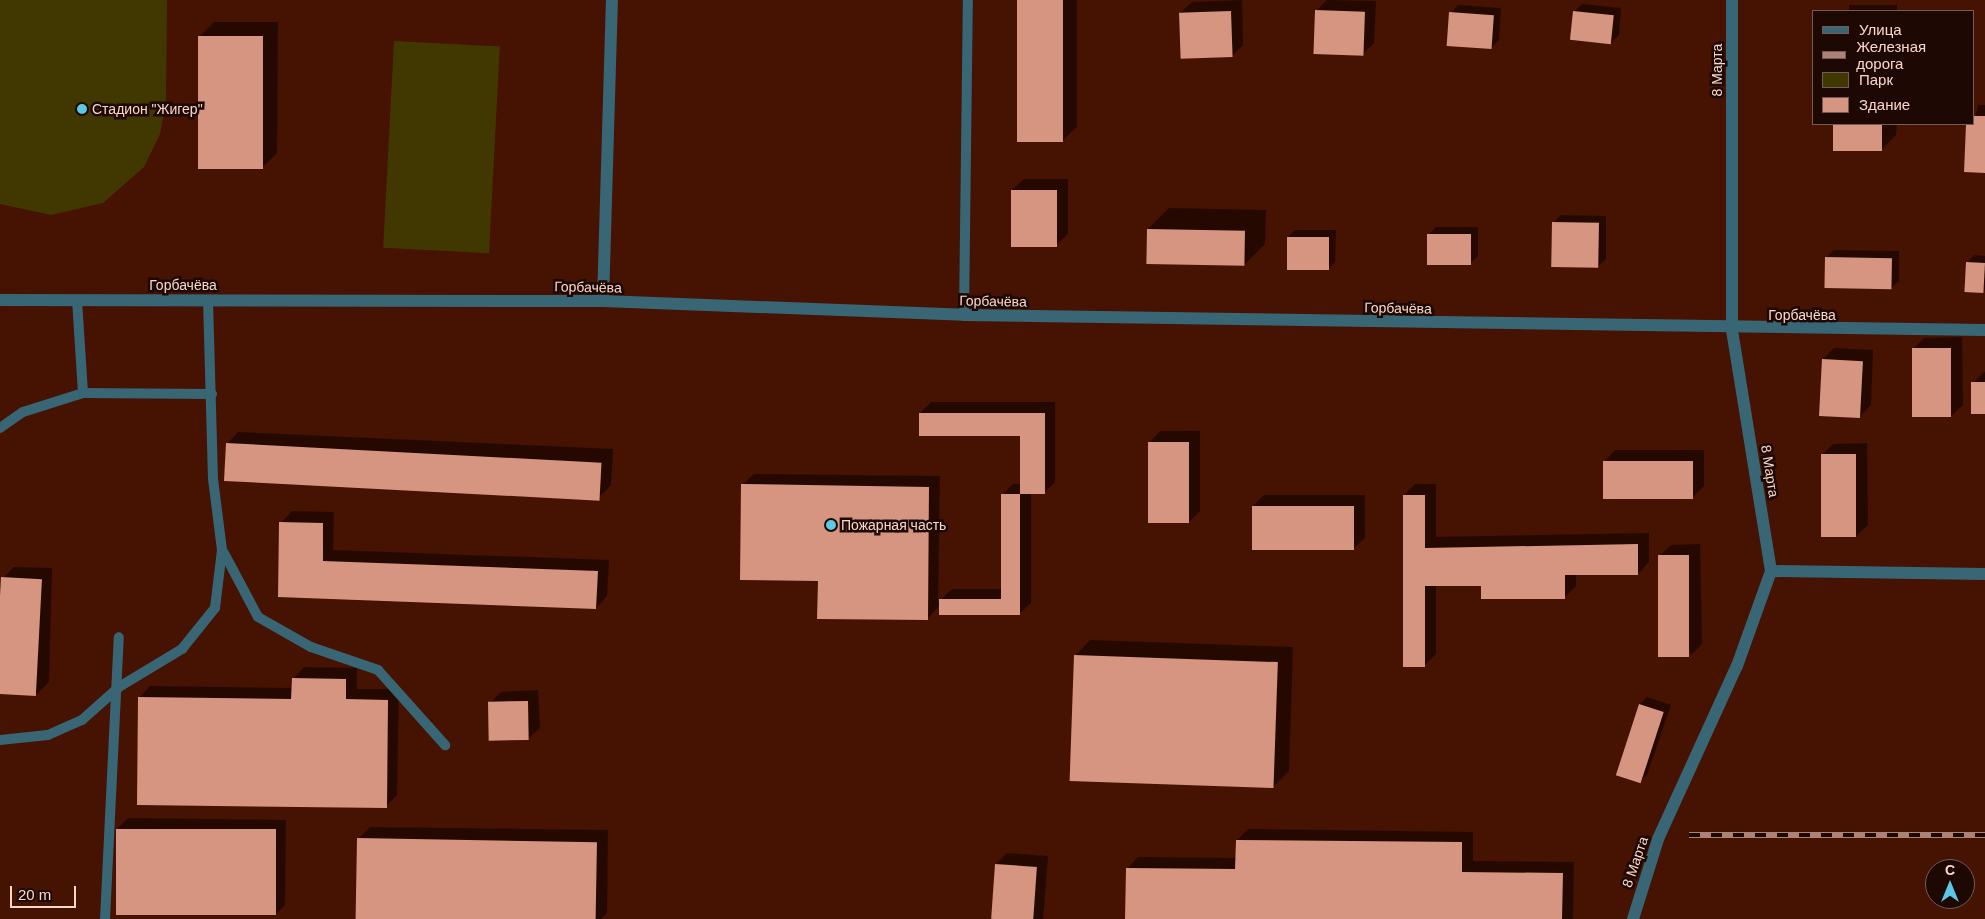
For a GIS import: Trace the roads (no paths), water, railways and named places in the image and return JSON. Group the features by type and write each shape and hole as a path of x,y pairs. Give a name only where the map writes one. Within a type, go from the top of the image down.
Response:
{"street":[{"path":"603,301 612,0"},
{"name":"8 Марта","path":"1633,919 1658,839 1737,666 1771,571 1732,330 1732,0"},
{"name":"Горбачёва","path":"0,300 603,301 964,315 1732,330 1985,330"},
{"path":"1771,571 1985,574"}],"lane":[{"path":"964,315 968,0"},
{"path":"77,300 83,393"},
{"path":"0,740 48,735 98,710 119,687 182,649 202,628 215,608 222,550 214,496 208,300"},
{"path":"0,428 23,412 83,393 212,394"},
{"path":"222,550 258,617 311,647 378,670 445,745"},
{"path":"105,919 119,687 119,637"}],"railway":[{"path":"1689,835 1985,835"}],"place":[{"name":"Стадион \"Жигер\"","path":"82,109"},
{"name":"Пожарная часть","path":"831,525"}]}
